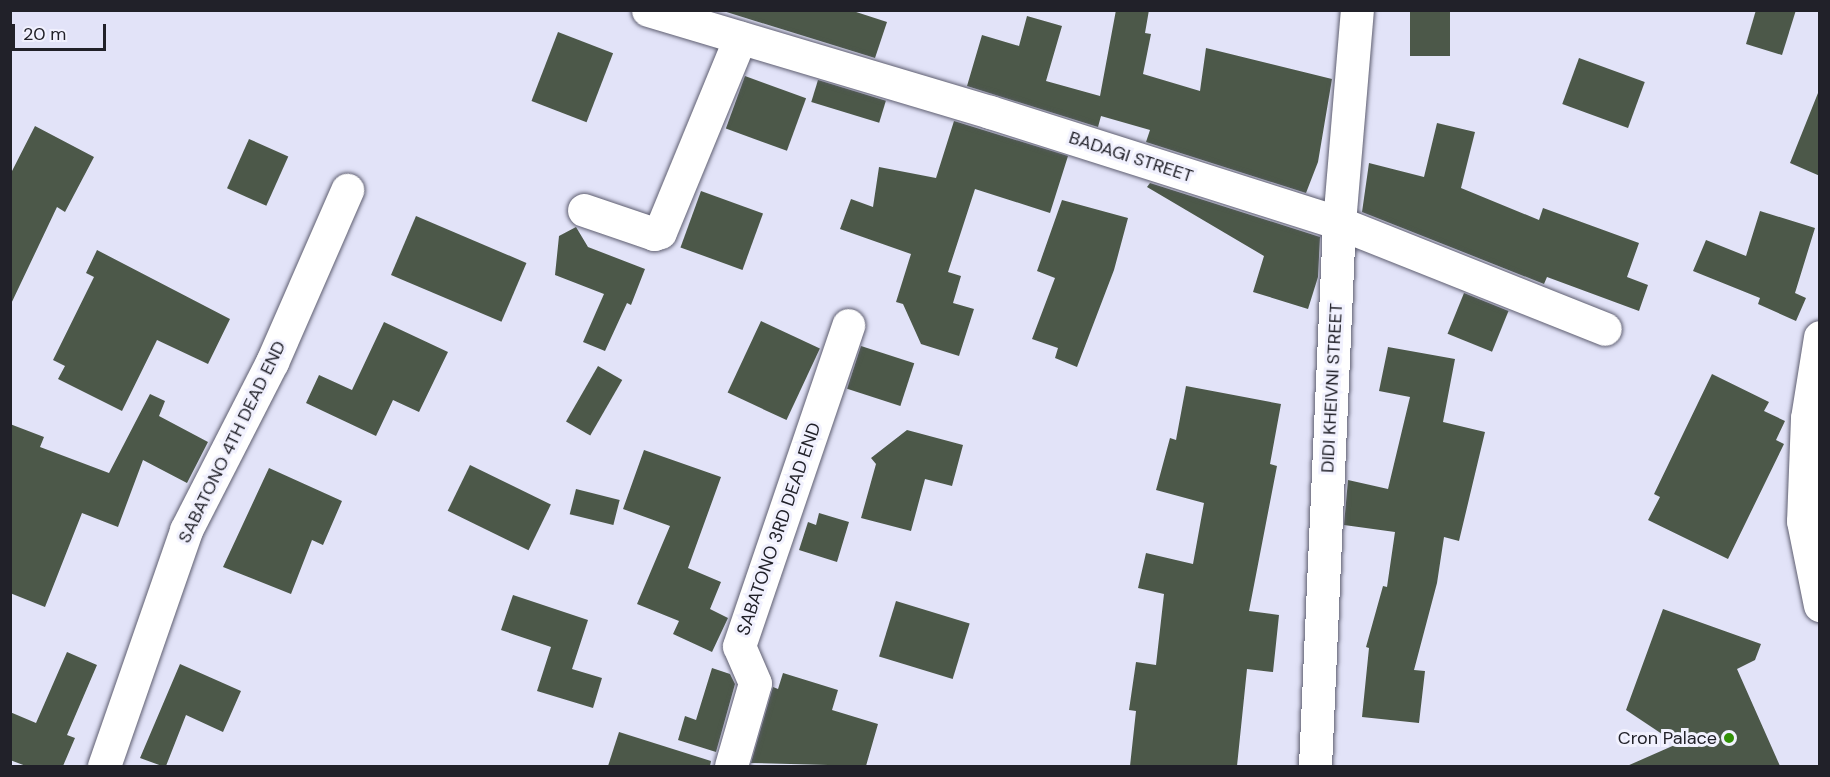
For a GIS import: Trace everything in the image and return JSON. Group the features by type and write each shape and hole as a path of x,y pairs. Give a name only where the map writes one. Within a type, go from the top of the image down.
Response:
{"street":[{"name":"BADAGI STREET","path":"648,10 990,112 1340,223 1605,329"},
{"name":"DIDI KHEIVNI STREET","path":"1315,766 1340,223 1357,10"},
{"path":"584,210 654,234 660,232 740,38"},
{"name":"SABATONO 4TH DEAD END","path":"104,766 186,530 272,363 347,190"},
{"name":"SABATONO 3RD DEAD END","path":"731,766 755,683 739,646 848,325"},
{"path":"1820,338 1803,521 1820,605"}],"building":[{"path":"720,10 850,10 887,22 875,58"},
{"path":"1116,10 1149,10 1145,33 1151,34 1143,74 1200,91 1206,48 1332,79 1318,162 1306,193 1146,142 1150,130 1101,116 1098,127 967,86 982,35 1019,46 1027,16 1062,26 1046,81 1100,96"},
{"path":"1410,10 1450,10 1450,56 1410,56"},
{"path":"1756,10 1796,10 1782,55 1746,44"},
{"path":"558,32 613,53 587,122 531,101"},
{"path":"1579,58 1645,82 1628,128 1562,104"},
{"path":"745,76 806,98 787,151 726,129"},
{"path":"818,80 886,101 879,123 811,102"},
{"path":"1818,93 1820,93 1820,176 1790,163"},
{"path":"954,121 1068,156 1050,213 975,189 948,272 961,276 953,303 974,309 959,356 921,344 903,304 896,302 911,254 840,229 851,199 873,207 879,167 936,178"},
{"path":"1437,123 1475,132 1461,188 1539,220 1543,208 1639,243 1627,277 1648,285 1639,311 1547,277 1544,284 1362,212 1369,163 1424,177"},
{"path":"35,126 94,157 65,212 57,207 10,306 11,173"},
{"path":"249,139 288,156 266,206 227,188"},
{"path":"1150,183 1320,237 1318,277 1308,309 1253,292 1264,256 1147,187"},
{"path":"701,191 763,214 742,270 680,247"},
{"path":"1062,200 1128,218 1114,270 1077,367 1055,358 1058,348 1032,339 1055,278 1037,271"},
{"path":"1760,211 1815,228 1795,293 1806,298 1796,321 1758,304 1760,298 1693,271 1706,240 1746,256"},
{"path":"416,216 526,263 501,322 391,275"},
{"path":"576,227 588,247 645,269 631,305 627,303 605,351 583,342 604,294 555,275 559,236"},
{"path":"97,250 230,319 208,364 157,340 122,411 58,379 65,366 53,360 94,277 86,273"},
{"path":"1464,293 1509,311 1492,352 1448,334"},
{"path":"761,321 820,348 787,420 728,393"},
{"path":"384,322 448,352 419,412 393,400 376,436 306,403 319,375 352,390"},
{"path":"861,346 914,363 900,406 847,389"},
{"path":"1388,347 1455,359 1443,422 1485,432 1459,541 1444,537 1437,583 1414,670 1425,671 1419,723 1362,717 1369,648 1366,647 1383,586 1387,587 1395,532 1344,525 1348,480 1388,489 1410,397 1379,391"},
{"path":"598,366 622,380 590,435 566,421"},
{"path":"1712,374 1769,402 1764,411 1785,421 1776,440 1784,444 1728,559 1648,520 1660,497 1654,494"},
{"path":"1186,386 1281,404 1270,464 1277,466 1249,611 1279,615 1273,672 1247,669 1237,766 1130,766 1136,711 1129,710 1136,662 1156,665 1164,594 1138,588 1146,553 1193,564 1204,503 1156,490 1170,438 1176,440"},
{"path":"150,394 165,401 159,416 208,442 187,483 143,460 118,527 82,513 45,607 10,593 10,424 44,437 40,447 109,473"},
{"path":"907,430 963,445 952,486 925,479 911,531 861,518 876,464 871,458"},
{"path":"644,450 721,477 688,568 721,582 710,609 728,618 712,652 673,634 679,621 637,604 670,526 623,509"},
{"path":"470,465 551,504 529,550 448,511"},
{"path":"269,468 342,501 323,545 312,540 291,594 223,567"},
{"path":"576,489 620,500 613,525 570,514"},
{"path":"819,513 849,522 837,562 799,550 808,522 816,525"},
{"path":"513,595 588,620 572,669 602,678 593,708 537,691 551,647 501,630"},
{"path":"896,601 970,624 953,679 879,656"},
{"path":"1663,609 1761,644 1755,660 1737,669 1780,766 1627,766 1677,744 1626,710"},
{"path":"67,652 97,665 67,735 75,738 63,766 26,766 10,760 10,712 36,723"},
{"path":"180,664 241,691 223,732 186,715 166,766 162,766 140,758"},
{"path":"712,668 730,674 735,684 716,752 678,740 685,716 696,720"},
{"path":"783,673 838,690 832,710 878,724 866,766 751,763 773,687 778,689"},
{"path":"619,732 711,761 710,766 608,766"}],"place":[{"name":"Cron Palace","path":"1729,738"}]}
